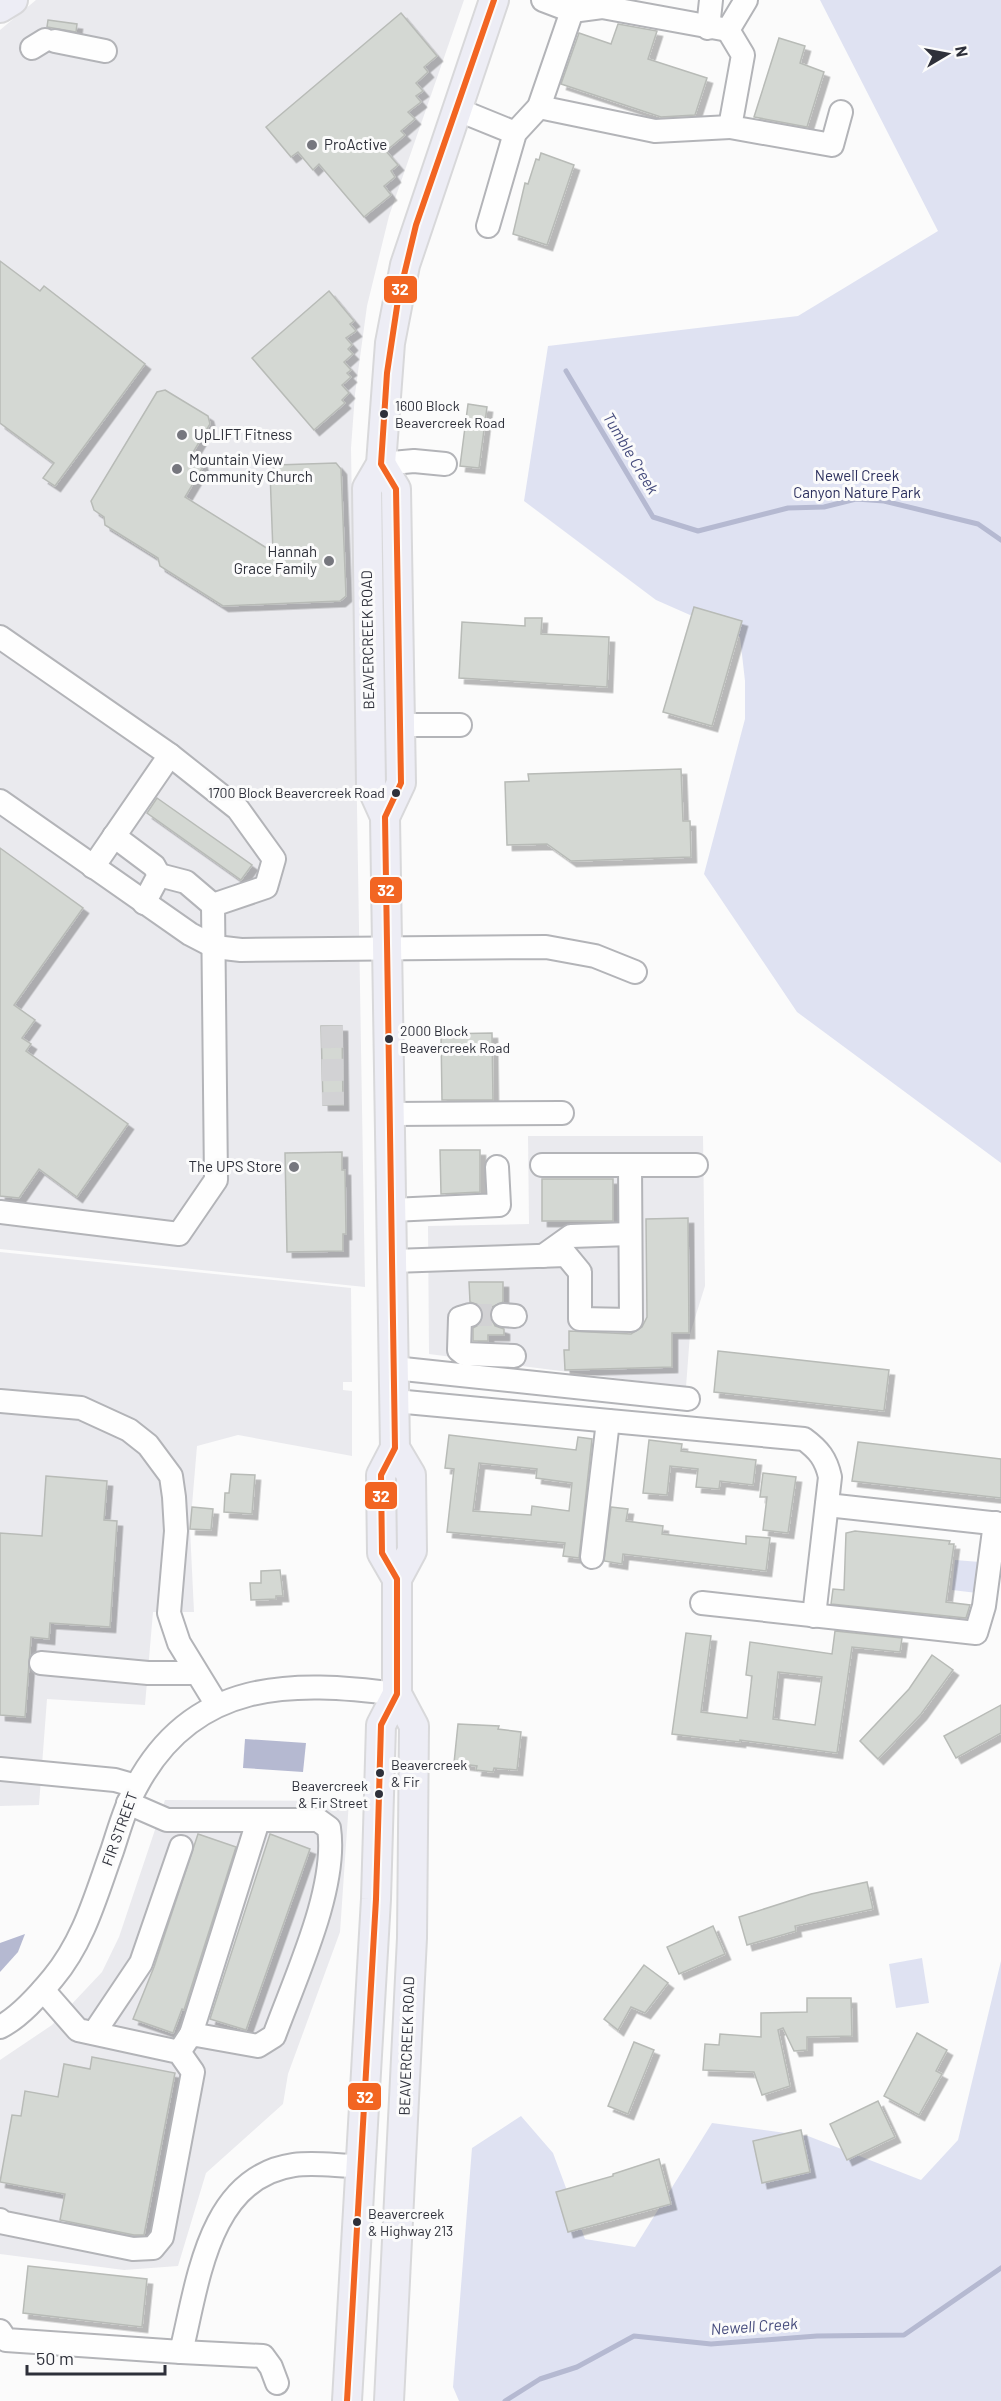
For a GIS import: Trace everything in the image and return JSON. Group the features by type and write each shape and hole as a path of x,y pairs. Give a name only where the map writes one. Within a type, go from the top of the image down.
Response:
{"main road":[{"path":"0,8 13,0"},
{"name":"BEAVERCREEK ROAD","path":"347,2401 375,1899 381,1725 397,1694 397,1579 412,1551 411,1475 396,1448 385,817 371,786 367,488 381,464 390,343 405,265 494,0"},
{"name":"BEAVERCREEK ROAD","path":"381,464 396,489 401,783 385,817"},
{"path":"368,583 381,633 383,706 389,721 400,725"},
{"name":"BEAVERCREEK ROAD","path":"389,2401 411,1960 413,1831 414,1726 397,1694"}],"street":[{"path":"543,0 572,11 602,7 718,29"},
{"path":"711,0 718,29 743,55 730,127"},
{"path":"718,29 746,0"},
{"path":"488,226 515,133 539,107 572,11"},
{"path":"44,43 105,51"},
{"path":"539,107 655,131 730,127 832,145 841,112"},
{"path":"456,109 515,133"},
{"path":"381,464 414,461 445,464"},
{"path":"0,637 170,755 238,809 274,859 266,887 213,905"},
{"path":"400,725 460,725"},
{"path":"93,867 170,755"},
{"path":"0,801 144,903 190,934 216,947 241,950 546,947 595,956 635,972"},
{"path":"0,1212 179,1234 216,1180 216,947 213,905 186,882 159,875 154,866 114,836"},
{"path":"144,903 159,875"},
{"path":"391,1114 562,1113"},
{"path":"542,1165 696,1165"},
{"path":"393,1261 566,1255 580,1272 580,1319 631,1320 630,1165"},
{"path":"392,1210 499,1205 497,1167"},
{"path":"543,1256 571,1236 630,1234"},
{"path":"470,1315 460,1318 459,1350 464,1353 514,1356"},
{"path":"394,1368 688,1399"},
{"path":"0,1401 81,1408 129,1430 148,1445 171,1476 176,1531 169,1613 179,1643 217,1705"},
{"path":"395,1401 804,1438 818,1449 826,1461 830,1477 814,1616"},
{"path":"592,1557 608,1420"},
{"path":"702,1603 976,1633 984,1606 998,1523 827,1505"},
{"path":"41,1663 148,1673 196,1673"},
{"name":"FIR STREET","path":"0,2027 43,1990 67,1960 84,1928 132,1795 159,1752 184,1727 217,1705 252,1692 288,1687 356,1688 397,1694"},
{"path":"0,1769 115,1780 167,1820 318,1820 329,1828 332,1845 327,1887 274,2036 258,2046 185,2043 78,2030 43,1990"},
{"path":"0,2220 0,2222 133,2249 153,2248 162,2237 193,2072 185,2043 258,1821"},
{"path":"94,2033 141,1963 181,1847"},
{"path":"181,2352 209,2244 224,2213 239,2190 260,2174 295,2165 359,2166"},
{"path":"0,2331 6,2340 262,2356 271,2367 277,2383"}],"shaded area":[{"path":"36,0 464,0 389,216 367,306 355,394 351,448 365,1287 0,1249 0,30"},
{"path":"528,1136 703,1136 705,1286 690,1334 686,1387 429,1354 428,1226 529,1224"},
{"path":"0,1252 351,1288 352,1382 343,1382 343,1390 352,1391 352,1456 238,1435 197,1446 190,1529 194,1612 153,1612 145,1705 47,1699 39,1805 0,1806"},
{"path":"245,1739 306,1743 303,1772 243,1768"},
{"path":"165,1800 349,1801 340,1932 288,2074 283,2104 206,2173 178,2266 124,2270 0,2254 0,2060 52,2025 102,1972 119,1937"},
{"path":"25,1934 18,1952 0,1972 0,1943"}],"green space":[{"name":"Newell Creek Canyon Nature Park","path":"820,0 1001,0 1001,1163 797,1012 704,874 745,719 745,681 740,637 656,600 524,501 548,346 798,316 938,231"},
{"path":"955,1560 980,1562 977,1593 952,1590"},
{"path":"922,1958 929,2003 896,2008 889,1964"},
{"path":"1001,1961 1001,2401 459,2401 453,2387 472,2148 521,2116 553,2153 585,2239 635,2247 712,2123 808,2136 921,2180 958,2140"}],"building":[{"path":"401,13 437,56 424,67 428,72 416,83 423,91 416,96 421,102 408,112 415,119 401,131 405,135 386,151 398,165 391,171 395,177 384,186 391,195 364,217 319,164 313,170 298,152 291,157 266,127"},
{"path":"48,20 77,24 76,32 47,27"},
{"path":"618,24 657,31 648,59 707,78 695,115 661,117 561,84 579,33 611,44"},
{"path":"779,38 805,46 800,63 824,72 807,127 754,117"},
{"path":"541,153 574,165 547,245 513,234 525,183 528,184 536,159 539,160"},
{"path":"0,261 40,291 44,286 145,364 55,486 43,478 54,463 0,423"},
{"path":"329,291 354,321 350,324 356,331 346,338 352,345 348,349 353,354 344,362 351,370 347,373 351,377 342,385 349,393 342,400 345,403 314,430 252,358"},
{"path":"165,390 208,416 210,424 192,454 201,460 203,467 185,497 273,552 270,472 276,465 336,463 341,469 346,596 340,601 223,606 160,566 158,558 105,525 104,517 94,510 91,501 157,392"},
{"path":"468,404 487,407 479,468 460,466"},
{"path":"694,607 742,621 712,726 663,712"},
{"path":"525,618 542,618 541,634 609,637 607,687 459,678 462,622 525,626"},
{"path":"681,769 683,821 690,821 691,857 571,861 547,844 507,845 505,782 529,781 528,774"},
{"path":"157,798 252,865 241,880 147,813"},
{"path":"0,848 83,908 14,1005 35,1020 22,1038 31,1044 26,1051 128,1124 77,1197 39,1169 19,1198 0,1196"},
{"path":"321,1026 342,1026 343,1105 323,1105"},
{"path":"492,1033 493,1100 442,1100 441,1034"},
{"path":"440,1150 480,1150 480,1192 441,1194"},
{"path":"342,1152 342,1170 345,1170 346,1234 343,1234 343,1251 287,1252 285,1153"},
{"path":"542,1179 613,1179 613,1221 542,1221"},
{"path":"688,1218 689,1333 672,1333 672,1367 565,1370 564,1350 569,1350 569,1331 631,1334 642,1327 647,1317 646,1219"},
{"path":"469,1282 503,1282 503,1302 492,1307 490,1314 495,1326 504,1329 504,1335 488,1335 488,1341 473,1341 473,1328 480,1324 483,1312 479,1305 470,1302"},
{"path":"718,1351 889,1370 884,1411 714,1392"},
{"path":"449,1435 576,1450 578,1437 592,1439 579,1558 563,1556 565,1543 447,1532 454,1469 445,1468","holes":["479,1463 537,1469 536,1478 572,1483 569,1511 532,1506 531,1515 473,1511"]},
{"path":"649,1440 682,1444 681,1451 756,1460 753,1485 720,1481 719,1489 696,1487 698,1469 670,1466 667,1495 643,1493"},
{"path":"858,1442 1001,1459 1001,1498 852,1481"},
{"path":"763,1473 796,1477 788,1533 763,1530 767,1497 760,1497"},
{"path":"231,1474 255,1475 252,1514 224,1512 225,1493 229,1493"},
{"path":"46,1476 107,1481 104,1520 117,1521 110,1627 50,1623 49,1639 31,1637 25,1717 0,1715 0,1533 42,1536"},
{"path":"192,1507 213,1509 211,1530 190,1529"},
{"path":"611,1507 628,1509 626,1521 663,1526 662,1534 746,1544 746,1536 770,1538 766,1571 623,1554 622,1564 604,1561"},
{"path":"855,1531 950,1541 949,1544 954,1544 946,1602 970,1605 966,1618 831,1604 833,1589 844,1590 846,1533"},
{"path":"280,1570 283,1596 276,1596 276,1599 251,1600 250,1583 261,1583 261,1571"},
{"path":"835,1631 902,1638 900,1652 852,1647 837,1753 740,1740 740,1742 672,1734 686,1633 711,1636 701,1712 747,1718 752,1676 746,1675 750,1642 832,1654","holes":["778,1672 822,1677 815,1725 773,1719"]},
{"path":"932,1655 953,1670 921,1714 878,1759 860,1741 909,1689"},
{"path":"1001,1705 1001,1733 956,1758 944,1736"},
{"path":"458,1724 499,1726 498,1729 521,1732 517,1770 494,1768 493,1772 476,1770 477,1766 454,1763"},
{"path":"198,1834 236,1847 184,2010 182,2009 173,2033 133,2019 154,1967"},
{"path":"270,1834 310,1849 246,2030 210,2019"},
{"path":"867,1882 873,1909 795,1926 796,1931 747,1945 739,1917 811,1894"},
{"path":"713,1926 725,1954 679,1974 667,1947"},
{"path":"644,1965 668,1983 645,2013 631,2007 618,2030 604,2019"},
{"path":"807,1998 851,1998 852,2036 807,2037 807,2050 794,2051 783,2028 778,2030 790,2086 762,2095 754,2072 703,2070 705,2044 719,2045 720,2034 761,2037 761,2013 807,2012"},
{"path":"917,2033 947,2050 936,2071 942,2074 919,2115 884,2096"},
{"path":"634,2042 654,2050 628,2114 608,2106"},
{"path":"92,2057 175,2073 144,2235 60,2220 65,2194 0,2182 12,2115 21,2116 25,2091 58,2097 64,2064 90,2069"},
{"path":"878,2101 895,2137 847,2160 830,2124"},
{"path":"801,2130 810,2172 762,2183 753,2141"},
{"path":"659,2159 671,2204 568,2232 556,2192 613,2176 613,2174"},
{"path":"28,2266 147,2279 142,2327 23,2313"}],"waterway":[{"name":"Tumble Creek","path":"566,371 653,517 698,531 788,508 824,507 856,499 884,501 978,524 1001,540"},
{"name":"Newell Creek","path":"505,2401 540,2379 577,2367 634,2336 711,2344 817,2336 904,2335 1001,2268"}],"tunnel":[{"path":"332,1026 333,1105"},
{"path":"470,1315 503,1315"}],"transit line":[{"name":"32","path":"347,2401 376,1899 381,1725 397,1694 397,1579 382,1553 381,1475 395,1448 385,817 401,783 396,489 381,464 387,373 398,300 416,225 494,0"}],"place":[{"name":"ProActive","path":"312,145"},
{"name":"1600 Block Beavercreek Road","path":"384,414"},
{"name":"UpLIFT Fitness","path":"182,435"},
{"name":"Mountain View Community Church","path":"177,469"},
{"name":"Hannah Grace Family","path":"329,561"},
{"name":"1700 Block Beavercreek Road","path":"396,793"},
{"name":"2000 Block Beavercreek Road","path":"389,1039"},
{"name":"The UPS Store","path":"294,1167"},
{"name":"Beavercreek & Fir","path":"380,1773"},
{"name":"Beavercreek & Fir Street","path":"379,1794"},
{"name":"Beavercreek & Highway 213","path":"357,2222"}]}
